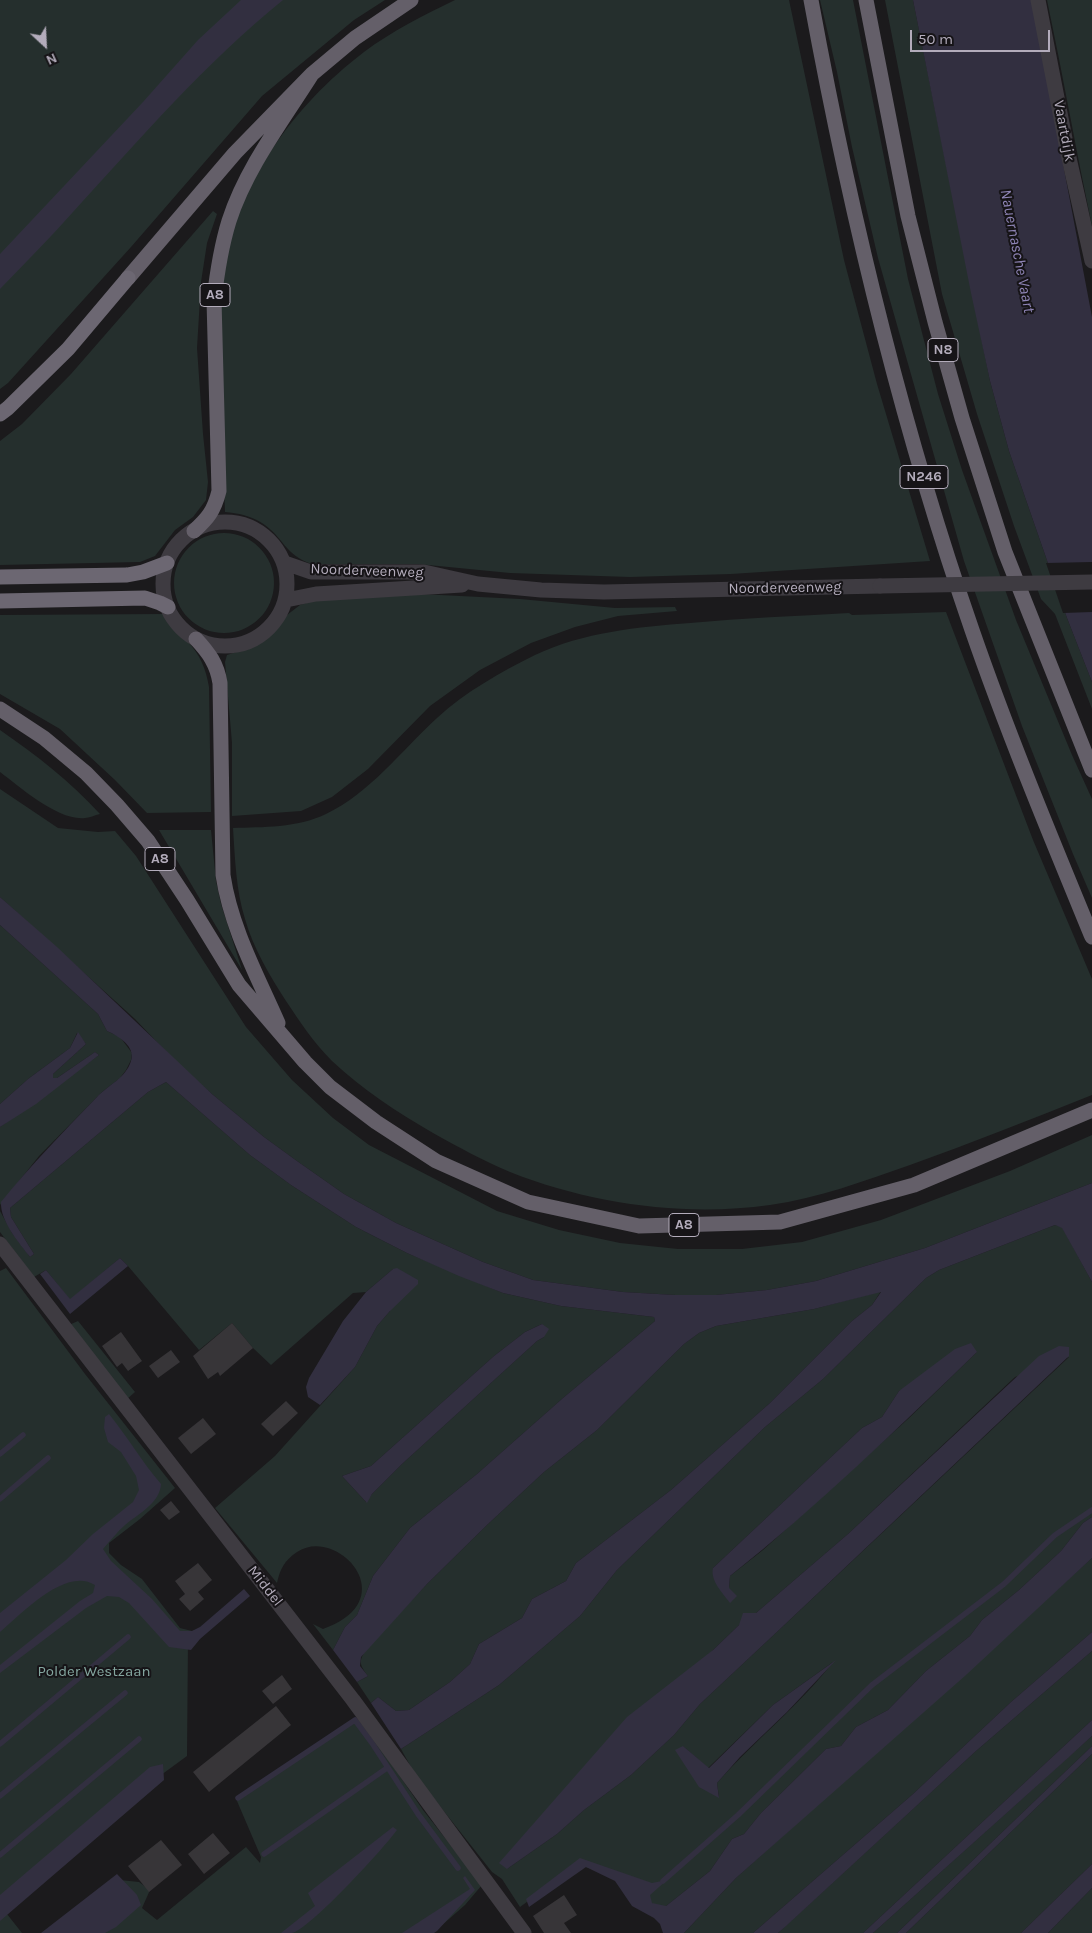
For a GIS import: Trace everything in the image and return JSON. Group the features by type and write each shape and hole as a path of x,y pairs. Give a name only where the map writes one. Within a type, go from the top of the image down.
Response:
{"highway":[{"name":"A8","path":"0,414 68,348 235,153 312,74 355,38 411,0"},
{"name":"N246","path":"811,0 827,87 867,268 892,365 942,539 1001,712 1092,937"},
{"name":"N8","path":"866,0 908,216 962,418 1005,552 1092,770"},
{"name":"A8","path":"194,531 209,517 216,504 219,491 214,300 217,269 223,242 230,218 253,168 312,74"},
{"path":"0,577 126,575 143,572 167,563"},
{"path":"0,601 145,598 168,608"},
{"name":"A8","path":"196,639 210,655 218,669 220,683 223,875 227,900 248,957 286,1040"},
{"name":"A8","path":"0,710 44,738 86,772 117,805 153,848 188,900 239,985 286,1040 330,1086 354,1106 436,1161 528,1202 639,1226 780,1222 914,1185 1092,1110"}],"street":[{"name":"Vaartdijk","path":"1038,0 1067,148 1092,261"},
{"path":"230,522 250,527 268,538 285,563 288,584 286,600 278,617 266,631 249,641 232,645 214,645 196,639 181,628 168,608 163,582 167,563 181,541 194,531 207,524 230,522"},
{"name":"Noorderveenweg","path":"285,563 311,572 424,572 478,584 541,590 604,592 1092,582"},
{"name":"Noorderveenweg","path":"286,600 316,594 478,584"},
{"name":"Middel","path":"0,1244 353,1700 524,1933"}],"green space":[{"path":"0,0 385,0 354,20 262,96 131,247 8,383 0,389"},
{"path":"455,0 789,0 844,260 877,384 930,561 731,574 630,577 510,573 418,564 312,564 295,556 262,523 244,515 225,512 221,297 223,273 230,240 241,209 255,179 272,150 292,122 338,73 386,37"},
{"path":"820,0 853,0 908,279 938,394 962,470 1016,620 1092,799 1092,898 1022,726 964,561 878,258"},
{"path":"885,0 913,0 990,381 1009,451 1067,618 1092,682 1092,709 1055,614 1041,599 1014,526 977,414 942,294"},
{"path":"1047,0 1092,0 1092,226 1059,56"},
{"path":"213,211 217,214 207,243 201,282 197,348 208,482 206,500 193,517 175,530 155,556 140,562 0,565 0,441 22,424 71,374"},
{"path":"224,533 234,534 252,541 266,555 273,573 273,593 266,611 252,625 234,632 224,633 214,632 196,625 182,611 175,593 174,583 175,573 182,555 196,541 214,534"},
{"path":"420,594 520,599 615,608 675,607 677,611 618,616 575,627 531,643 480,670 430,706 368,769 332,797 301,811 232,816 232,743 225,662 227,655 261,642 272,634 287,615 300,605 319,599"},
{"path":"946,612 1033,840 1092,979 1092,1095 910,1165 841,1188 788,1202 737,1208 704,1209 638,1205 605,1200 541,1183 500,1168 433,1133 381,1100 344,1072 319,1047 286,1001 257,951 248,930 242,908 236,874 233,828 280,826 303,822 315,819 342,805 371,783 437,718 459,700 496,676 535,655 554,647 592,636 651,626 849,613 852,615"},
{"path":"164,614 196,651 208,680 211,812 147,813 115,780 60,729 0,694 0,615"},
{"path":"0,730 27,749 77,790 100,814 85,818 63,814 40,802 0,772"},
{"path":"0,789 58,828 98,832 115,831 136,856 246,1027 292,1080 333,1118 369,1145 497,1211 559,1230 620,1243 678,1249 742,1249 802,1242 881,1220 1010,1171 1092,1135 1092,1183 925,1248 816,1281 767,1290 716,1295 623,1292 533,1280 483,1262 396,1223 344,1194 264,1137 177,1063 135,1019 0,897"},
{"path":"159,830 211,830 216,881 221,904 242,970"},
{"path":"0,925 98,1014 107,1031 120,1037 132,1053 131,1060 120,1078 102,1092 39,1156 0,1205 0,1127 99,1055 95,1052 57,1078 52,1078 53,1074 86,1044 77,1033 70,1048 28,1079 0,1104"},
{"path":"166,1082 250,1155 291,1185 356,1227 407,1253 503,1293 561,1306 654,1317 655,1321 563,1398 477,1474 410,1528 373,1576 357,1615 345,1627 333,1650 313,1624 323,1629 347,1616 360,1601 362,1585 356,1570 345,1557 330,1549 313,1546 297,1552 286,1562 281,1569 277,1583 215,1508 275,1456 355,1367 377,1326 390,1311 393,1269 366,1292 353,1293 271,1365 253,1348 232,1323 199,1350 120,1258 70,1300 46,1270 34,1277 0,1232 0,1211 12,1233 30,1257 34,1254 11,1217 10,1208 148,1092","holes":["542,1324 544,1337 537,1341 402,1464 366,1502 342,1476 371,1466 494,1356 525,1332"]},
{"path":"1055,1225 1062,1227 1092,1282 1092,1517 1083,1523 1061,1551 1019,1590 982,1620 970,1636 926,1671 888,1710 856,1727 841,1746 826,1749 761,1813 744,1834 732,1839 710,1871 666,1906 661,1909 600,1871 585,1867 569,1871 520,1907 502,1879 492,1872 416,1776 401,1749 499,1685 580,1616 617,1570 765,1427 823,1379 926,1278 939,1270","holes":["977,1352 908,1419 763,1550 730,1576 729,1588 713,1568 862,1428 882,1417 899,1391","1069,1357 700,1704 674,1735 631,1775 584,1810 557,1834 507,1869 713,1650 739,1625 756,1613 848,1534 1015,1377","833,1662 806,1694 717,1783 719,1797 683,1746 708,1768 773,1705"]},
{"name":"Polder Westzaan","path":"6,1268 85,1374 175,1488 109,1543 109,1553 121,1565 142,1579 180,1628 192,1631 201,1628 188,1640 187,1756 142,1789 3,1909 22,1933 0,1933 0,1271"},
{"path":"881,1291 872,1305 852,1321 770,1403 671,1490 576,1563 566,1581 532,1599 522,1618 479,1644 470,1664 450,1682 409,1710 396,1711 378,1697 371,1703 357,1682 368,1676 361,1665 361,1658 368,1647 427,1584 487,1525 544,1472 597,1430 684,1344 699,1333 716,1326 814,1309"},
{"path":"78,1321 135,1392 126,1400 69,1325"},
{"path":"1092,1558 1092,1632 1011,1702 913,1794 753,1933 684,1933 736,1878"},
{"path":"1092,1651 1092,1720 863,1933 778,1933 976,1751"},
{"path":"360,1718 423,1810 482,1885 465,1905 433,1933 51,1933 120,1880 139,1882 150,1890 142,1908 157,1920 246,1847 260,1863 261,1857 237,1801"},
{"path":"1092,1736 1092,1746 897,1933 873,1933"},
{"path":"1092,1754 1092,1864 1021,1933 906,1933"},
{"path":"1092,1888 1092,1933 1048,1933"}],"water":[{"path":"241,0 283,0 227,49 148,129 55,232 0,289 0,254 143,102 198,40"},
{"name":"Nauernasche Vaart","path":"913,0 1032,0 1092,317 1092,682 1067,618 1009,451 990,381"},
{"path":"0,897 57,947 212,1094 264,1137 297,1161 344,1194 396,1223 483,1262 533,1280 623,1292 675,1295 716,1295 767,1290 816,1281 925,1248 1092,1183 1092,1282 1062,1228 1055,1225 939,1270 926,1278 823,1379 765,1427 617,1570 580,1616 499,1685 401,1749 371,1703 378,1697 396,1711 409,1710 450,1682 470,1664 479,1644 522,1618 532,1599 566,1581 576,1563 671,1490 770,1403 852,1321 872,1305 881,1292 814,1309 716,1326 699,1333 684,1344 597,1430 544,1472 427,1584 361,1657 360,1666 368,1676 357,1682 333,1650 345,1627 357,1615 373,1576 410,1528 477,1474 563,1398 655,1321 654,1317 561,1306 503,1293 407,1253 356,1227 291,1185 250,1155 166,1082 148,1092 10,1208 11,1217 34,1254 30,1257 7,1224 1,1202 72,1123 101,1093 125,1072 129,1067 132,1056 129,1046 107,1031 98,1014 0,925"},
{"path":"78,1032 86,1044 53,1074 53,1078 57,1078 95,1052 99,1055 36,1104 0,1127 0,1104 28,1079 70,1048"},
{"path":"120,1258 128,1266 70,1314 40,1274 46,1270 70,1299"},
{"path":"397,1268 418,1280 418,1284 377,1326 355,1367 320,1405 308,1397 306,1387 309,1378 343,1321 366,1292 393,1269"},
{"path":"542,1324 549,1329 544,1337 537,1341 402,1464 372,1494 367,1503 342,1476 371,1466 494,1356 525,1332"},
{"path":"971,1343 977,1352 887,1439 794,1523 730,1576 729,1588 737,1596 730,1603 713,1578 713,1568 862,1428 882,1417 899,1391 955,1349"},
{"path":"1059,1346 1069,1347 1069,1356 700,1704 674,1735 631,1775 584,1810 557,1834 507,1869 499,1863 627,1717 713,1650 739,1625 743,1613 756,1613 848,1534 1039,1356"},
{"path":"109,1414 161,1484 160,1491 153,1502 122,1528 103,1549 111,1561 152,1599 180,1631 192,1631 200,1627 244,1589 250,1596 200,1639 191,1650 169,1647 129,1603 119,1597 107,1596 86,1608 0,1673 0,1665 80,1601 93,1593 95,1585 83,1581 71,1582 58,1587 32,1604 0,1632 0,1613 66,1560 93,1534 133,1502 139,1490 136,1476 121,1452 108,1442 104,1428 105,1417"},
{"path":"1092,1517 1092,1558 966,1675 736,1878 684,1933 663,1933 660,1924 654,1918 632,1906 615,1881 586,1867 529,1907 526,1899 580,1858 652,1883 667,1880 650,1895 652,1903 666,1906 710,1871 732,1839 744,1834 761,1813 826,1749 841,1746 856,1727 888,1710 926,1671 970,1636 982,1620 1019,1590 1061,1551 1083,1523"},
{"path":"1092,1632 1092,1651 976,1751 785,1927 778,1933 753,1933 913,1794 1011,1702"},
{"path":"836,1660 787,1712 740,1757 717,1783 719,1798 699,1787 675,1750 683,1746 709,1768 773,1705"},
{"path":"1092,1720 1092,1736 873,1933 863,1933"},
{"path":"1092,1746 1092,1754 906,1933 897,1933"},
{"path":"163,1764 164,1780 0,1921 0,1895 150,1767"},
{"path":"393,1827 397,1830 330,1903 301,1928 292,1933 281,1933 315,1906 308,1893"},
{"path":"1092,1864 1092,1888 1048,1933 1021,1933"},
{"path":"117,1874 137,1895 141,1905 116,1927 105,1933 41,1933"},
{"path":"465,1876 475,1890 437,1931 434,1933 402,1933 470,1889 463,1878"}],"pier":[{"path":"1092,562 1092,612 1063,613 1046,563"}],"building":[{"path":"232,1323 253,1348 220,1376 218,1372 208,1379 193,1356"},
{"path":"121,1332 142,1361 128,1371 122,1363 117,1367 102,1346"},
{"path":"171,1350 180,1362 158,1378 149,1366"},
{"path":"286,1401 298,1413 273,1436 261,1424"},
{"path":"203,1418 216,1434 191,1454 178,1438"},
{"path":"171,1501 180,1512 169,1520 160,1510"},
{"path":"198,1563 212,1580 198,1592 204,1599 190,1611 179,1599 185,1594 175,1581"},
{"path":"282,1675 292,1689 273,1704 262,1691"},
{"path":"276,1706 291,1725 209,1792 193,1772"},
{"path":"213,1833 230,1853 204,1874 188,1854"},
{"path":"161,1840 182,1865 149,1892 128,1866"},
{"path":"564,1895 577,1915 564,1923 571,1933 544,1933 533,1916"}],"waterway":[{"path":"0,1454 23,1435"},
{"path":"0,1499 48,1458"},
{"path":"663,1881 738,1815 872,1685 1004,1584 1055,1535 1092,1510"},
{"path":"0,1744 128,1637"},
{"path":"0,1796 125,1693"},
{"path":"238,1798 355,1720 418,1814 458,1868"},
{"path":"0,1855 139,1739"},
{"path":"264,1854 387,1768"}]}
